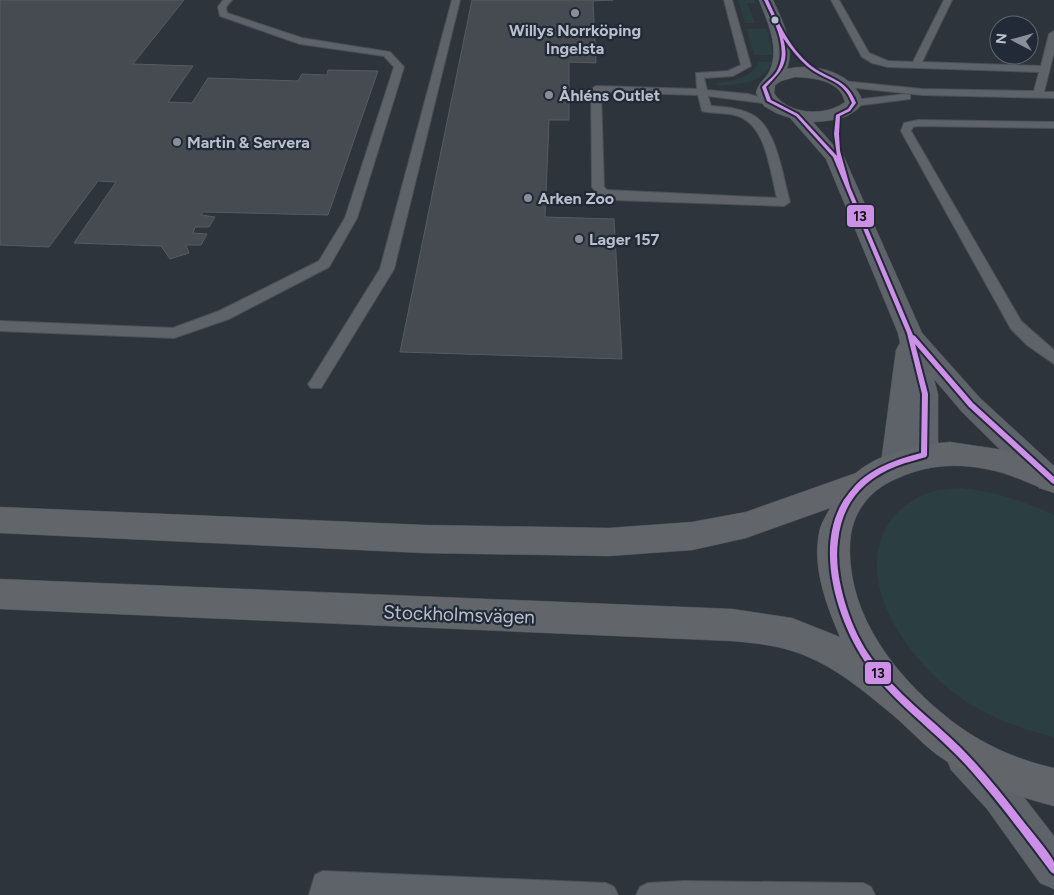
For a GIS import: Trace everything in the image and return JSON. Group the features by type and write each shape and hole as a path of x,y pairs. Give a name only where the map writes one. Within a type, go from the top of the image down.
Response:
{"highway":[{"path":"1051,480 1014,465 979,456 924,455 895,463 876,472 861,484 845,504 835,530 832,558 837,591 849,626 870,662 899,698 952,743 993,767 1038,784 1054,787"},
{"path":"0,520 424,539 610,542 692,536 746,525 861,484"},
{"name":"Stockholmsvägen","path":"0,594 732,625 760,628 802,637 832,651 899,698"}],"street":[{"path":"766,0 780,33 783,59 765,92 769,101 796,115 835,157 910,333 925,394 924,455"},
{"path":"780,33 819,75"},
{"path":"771,80 795,72 819,75 842,84 850,90 854,103 849,110 838,115 819,118 796,115"},
{"path":"835,157 838,115"},
{"path":"895,463 910,333"},
{"path":"910,333 971,405 1051,480"},
{"path":"952,743 1000,796 1054,869"}],"lane":[{"path":"0,326 174,333 224,315 324,264 351,218 399,67 387,54 300,42 223,14 222,7 228,0"},
{"path":"316,384 387,269 456,0"},
{"path":"728,0 746,58 746,66 730,74 699,75 702,91 706,109 737,112 752,118 762,129 784,202 613,196 603,193 598,187 596,90 702,91 718,92 769,101"},
{"path":"836,0 865,55 875,61 888,64 1045,69"},
{"path":"916,65 948,0"},
{"path":"1038,94 1054,34"},
{"path":"718,92 771,80"},
{"path":"842,84 886,89 970,94"},
{"path":"854,103 899,98 970,94 1038,94 1053,96"},
{"path":"1054,125 918,123 908,125 906,131 1016,325 1032,341 1054,358"},
{"path":"321,895 323,883 606,895"},
{"path":"648,895 863,895"}],"shaded area":[{"path":"738,0 754,0 756,3 747,3 755,23 745,23"},
{"path":"747,29 767,29 773,55 754,55"},
{"path":"759,62 773,62 763,75 749,82 717,86 716,83 746,76"},
{"path":"961,488 1009,497 1054,515 1054,737 995,717 954,693 912,651 888,612 880,590 877,569 879,547 887,526 901,509 920,496 938,490"}],"building":[{"name":"Martin & Servera","path":"0,0 184,0 133,64 193,66 168,102 192,103 208,78 298,81 302,74 327,75 328,70 378,71 328,215 203,212 201,215 215,217 209,227 195,227 193,233 207,234 201,245 186,245 189,253 170,259 161,246 74,243 116,182 98,181 49,247 0,245"},
{"path":"472,0 613,0 593,1 596,63 569,62 569,120 549,120 545,217 614,219 622,359 400,352"}],"transit line":[{"name":"13","path":"766,0 777,25 784,52 780,69 764,87 769,101 797,115 835,157 910,333 925,394 924,455 897,463 864,481 843,506 836,528 833,551 835,576 840,600 859,645 881,677 969,762 1013,814 1054,869"},
{"name":"13","path":"770,10 777,25 796,53 814,70 841,84 851,95 854,103 849,110 838,115 836,134 839,160 848,186"},
{"name":"13","path":"913,337 971,405 1054,481"}],"place":[{"name":"Willys Norrköping Ingelsta","path":"575,13"},
{"name":"Åhléns Outlet","path":"549,95"},
{"name":"Martin & Servera","path":"177,142"},
{"name":"Arken Zoo","path":"528,198"},
{"name":"Lager 157","path":"579,239"}]}
